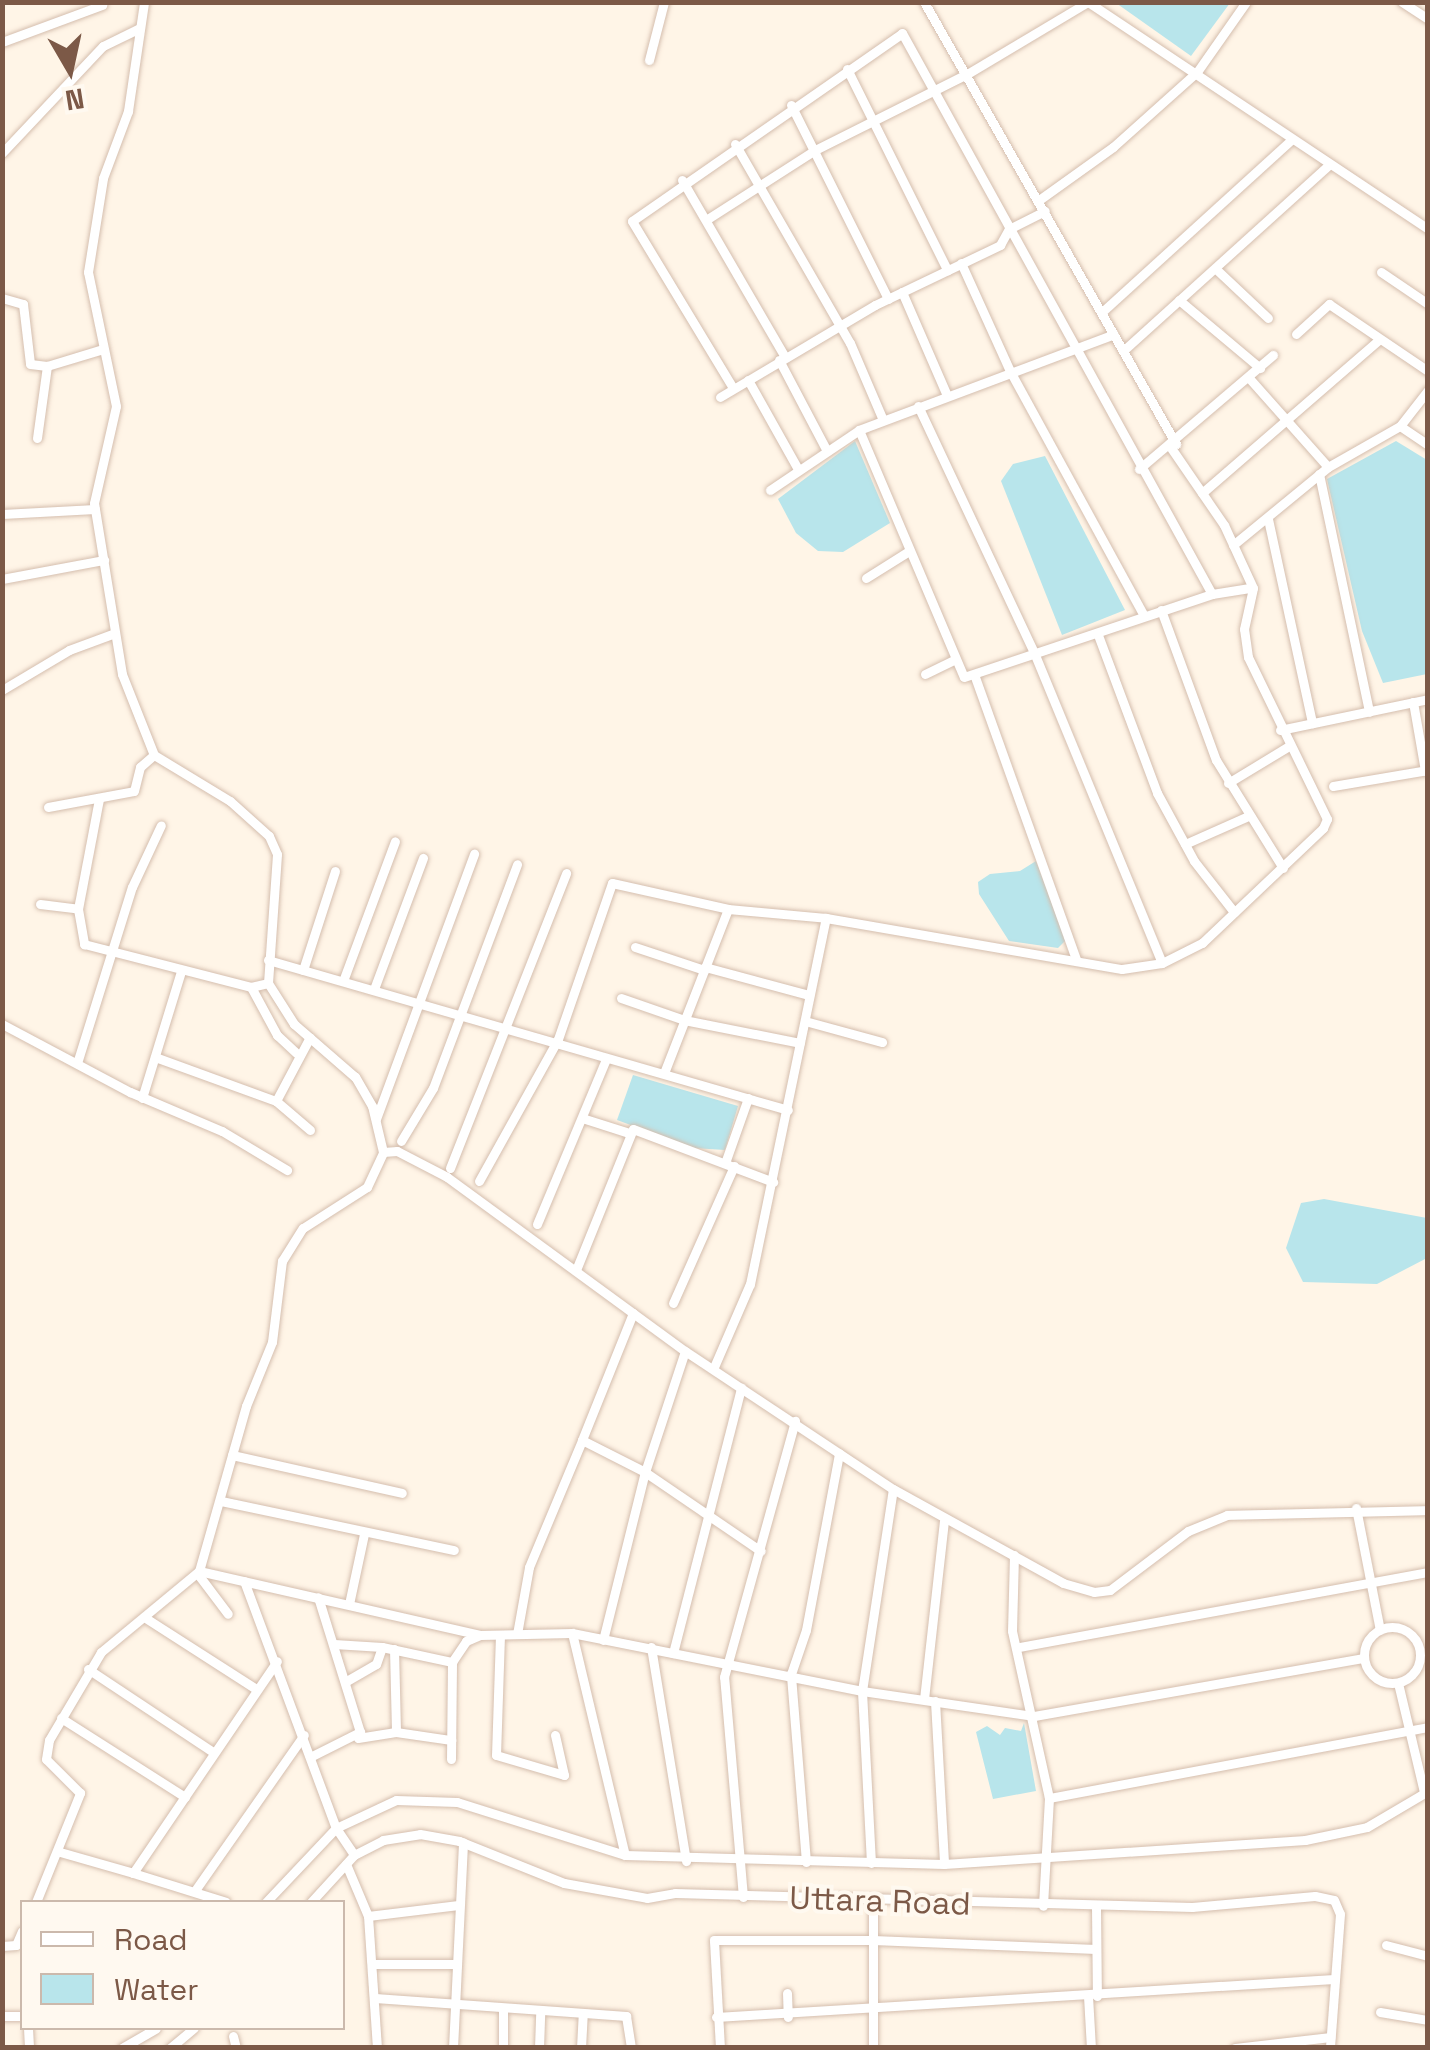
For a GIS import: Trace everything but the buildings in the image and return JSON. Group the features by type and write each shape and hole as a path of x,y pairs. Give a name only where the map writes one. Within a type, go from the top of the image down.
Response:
{"street":[{"path":"37,1900 60,1852 80,1793 44,1753 88,1669 198,1572 232,1455 272,1342 282,1261 292,1242 317,1216 367,1187 383,1152 376,1119 354,1077 310,1037 268,983 277,876 270,836 230,800 154,754 130,702 104,560 89,510 116,406 102,349 90,245 103,178 128,111 144,2"},
{"path":"649,60 664,2"},
{"path":"479,1181 558,1040 612,883 728,909 826,918 1122,969 1162,963 1202,944 1327,819 1280,730 1245,642 1252,588 1233,545 1173,446 1124,350 924,2"},
{"path":"720,397 888,298 1000,245 1009,229 1197,72 1246,2"},
{"path":"1402,2 1428,19"},
{"path":"709,218 815,150 967,74 1084,3 1197,72 1428,229"},
{"path":"2,42 102,4"},
{"path":"2,153 120,35 138,29"},
{"path":"733,388 632,221 682,180 902,33 1139,469 1212,594"},
{"path":"847,69 877,118 947,270"},
{"path":"790,105 888,298"},
{"path":"1102,312 1292,139"},
{"path":"735,144 764,186 840,325 883,420"},
{"path":"1124,350 1329,165"},
{"path":"682,180 709,218 828,451"},
{"path":"961,264 1010,371 1144,616"},
{"path":"1217,270 1268,318"},
{"path":"1382,272 1428,304"},
{"path":"902,292 946,394"},
{"path":"2,298 23,304 26,358 47,366 102,349"},
{"path":"1179,300 1260,368"},
{"path":"1296,334 1329,304 1428,371"},
{"path":"770,490 858,430 1114,334"},
{"path":"1202,492 1380,338"},
{"path":"1139,469 1173,446 1273,356"},
{"path":"37,438 47,366"},
{"path":"1249,378 1328,467"},
{"path":"748,380 798,469"},
{"path":"1233,545 1328,467 1400,426 1428,390"},
{"path":"918,406 1035,655 1162,963"},
{"path":"1400,426 1428,445"},
{"path":"858,430 964,677 1212,594 1252,588"},
{"path":"1319,474 1370,712"},
{"path":"2,514 89,510"},
{"path":"1268,519 1312,722"},
{"path":"866,578 909,550"},
{"path":"2,579 104,560"},
{"path":"1161,610 1228,783 1246,817 1282,868"},
{"path":"2,690 54,657 115,633"},
{"path":"1098,635 1158,793 1185,844 1234,912"},
{"path":"925,674 954,660"},
{"path":"976,676 1076,959"},
{"path":"1280,730 1428,699"},
{"path":"1333,786 1426,770 1414,702"},
{"path":"1228,783 1289,746"},
{"path":"48,807 134,790 140,767 154,754"},
{"path":"99,799 78,909 84,944 252,987 268,983"},
{"path":"1185,844 1246,817"},
{"path":"78,1060 132,887 161,825"},
{"path":"342,980 395,841"},
{"path":"376,1119 424,1003 474,854"},
{"path":"374,989 422,858"},
{"path":"400,1141 433,1088 516,864"},
{"path":"304,970 335,871"},
{"path":"450,1168 509,1027 566,873"},
{"path":"40,904 78,909"},
{"path":"664,1074 728,909"},
{"path":"714,1367 750,1284 826,918"},
{"path":"635,947 809,995"},
{"path":"268,960 558,1040 606,1059 788,1110"},
{"path":"142,1098 181,971"},
{"path":"252,987 269,1022 296,1053"},
{"path":"621,998 684,1020 800,1043"},
{"path":"805,1021 882,1042"},
{"path":"2,1024 78,1060 142,1098 222,1131 287,1170"},
{"path":"276,1100 296,1053 310,1037"},
{"path":"155,1057 276,1100 310,1130"},
{"path":"537,1224 606,1059"},
{"path":"674,1302 730,1164 748,1098"},
{"path":"582,1118 629,1132"},
{"path":"576,1270 629,1132 635,1129 773,1182"},
{"path":"383,1152 397,1151 447,1177 685,1351 944,1521 1094,1592 1110,1590 1188,1531 1227,1515 1356,1508 1428,1510"},
{"path":"517,1634 529,1567 633,1312"},
{"path":"603,1640 645,1472 685,1351"},
{"path":"672,1652 740,1388"},
{"path":"743,1896 723,1698 795,1421"},
{"path":"582,1440 707,1510 761,1551"},
{"path":"806,1862 791,1674 806,1630 839,1453"},
{"path":"232,1455 402,1493"},
{"path":"872,1863 862,1690 894,1489"},
{"path":"221,1501 454,1550"},
{"path":"1356,1508 1380,1630"},
{"path":"944,1521 929,1700 944,1864"},
{"path":"349,1604 364,1534"},
{"path":"1014,1555 1010,1600 1049,1798 1044,1902"},
{"path":"198,1572 480,1635 572,1632 862,1690 1034,1716 1364,1658"},
{"path":"198,1572 228,1614"},
{"path":"1018,1648 1428,1572"},
{"path":"244,1581 336,1828 354,1855"},
{"path":"318,1597 346,1680 358,1738"},
{"path":"144,1617 256,1690"},
{"path":"1380,1630 1407,1631 1424,1650 1416,1671 1398,1683 1372,1676 1364,1658 1366,1643 1380,1630"},
{"path":"572,1632 625,1855"},
{"path":"500,1634 496,1755 564,1776 555,1735"},
{"path":"450,1759 452,1662 466,1641 480,1635"},
{"path":"334,1644 382,1646 452,1662"},
{"path":"346,1680 376,1664 382,1646"},
{"path":"651,1647 686,1862"},
{"path":"394,1649 396,1732"},
{"path":"133,1873 277,1662"},
{"path":"88,1669 213,1752"},
{"path":"268,1900 336,1828 396,1800 457,1802 625,1855 686,1862 944,1864 1305,1840 1366,1827 1426,1791 1398,1683"},
{"path":"61,1718 185,1797"},
{"path":"1049,1798 1428,1727"},
{"path":"312,1756 358,1738 396,1732 451,1740"},
{"path":"196,1888 304,1735"},
{"name":"Uttara Road","path":"314,1900 354,1855 382,1840 420,1834 463,1842 596,1892 1044,1902 1096,1907 1334,1900 1340,1914 1330,2042"},
{"path":"454,2048 452,2002 463,1842"},
{"path":"60,1852 196,1888 222,1900"},
{"path":"346,1864 368,1916 377,2048"},
{"path":"873,1901 874,2048"},
{"path":"368,1916 458,1905"},
{"path":"1091,2048 1096,1907"},
{"path":"720,2048 714,1940 874,1940 1096,1949"},
{"path":"1386,1945 1428,1956"},
{"path":"2,1946 19,1948"},
{"path":"373,1964 455,1964"},
{"path":"716,2017 788,2017 1334,1979"},
{"path":"787,1993 788,2017"},
{"path":"375,1998 540,2013 626,2016 631,2048"},
{"path":"503,2010 503,2048"},
{"path":"1380,2012 1428,2020"},
{"path":"539,2048 540,2013"},
{"path":"581,2048 582,2013"},
{"path":"122,2048 153,2030"},
{"path":"170,2048 192,2030"},
{"path":"233,2036 236,2048"},
{"path":"1235,2048 1330,2042"}],"water":[{"path":"1116,3 1230,3 1191,56"},
{"path":"855,441 890,523 843,552 818,551 796,533 778,499"},
{"path":"1396,441 1427,460 1427,674 1383,683 1362,631 1327,479"},
{"path":"1045,456 1125,610 1062,635 1001,481 1013,464"},
{"path":"1036,861 1066,940 1058,948 1009,941 979,894 978,882 990,874 1020,871"},
{"path":"633,1075 738,1106 725,1150 693,1148 617,1120"},
{"path":"1324,1199 1427,1218 1427,1258 1377,1284 1303,1282 1286,1248 1301,1203"},
{"path":"1024,1723 1036,1791 993,1799 976,1732 987,1726 1000,1735 1005,1728 1021,1731"}]}
